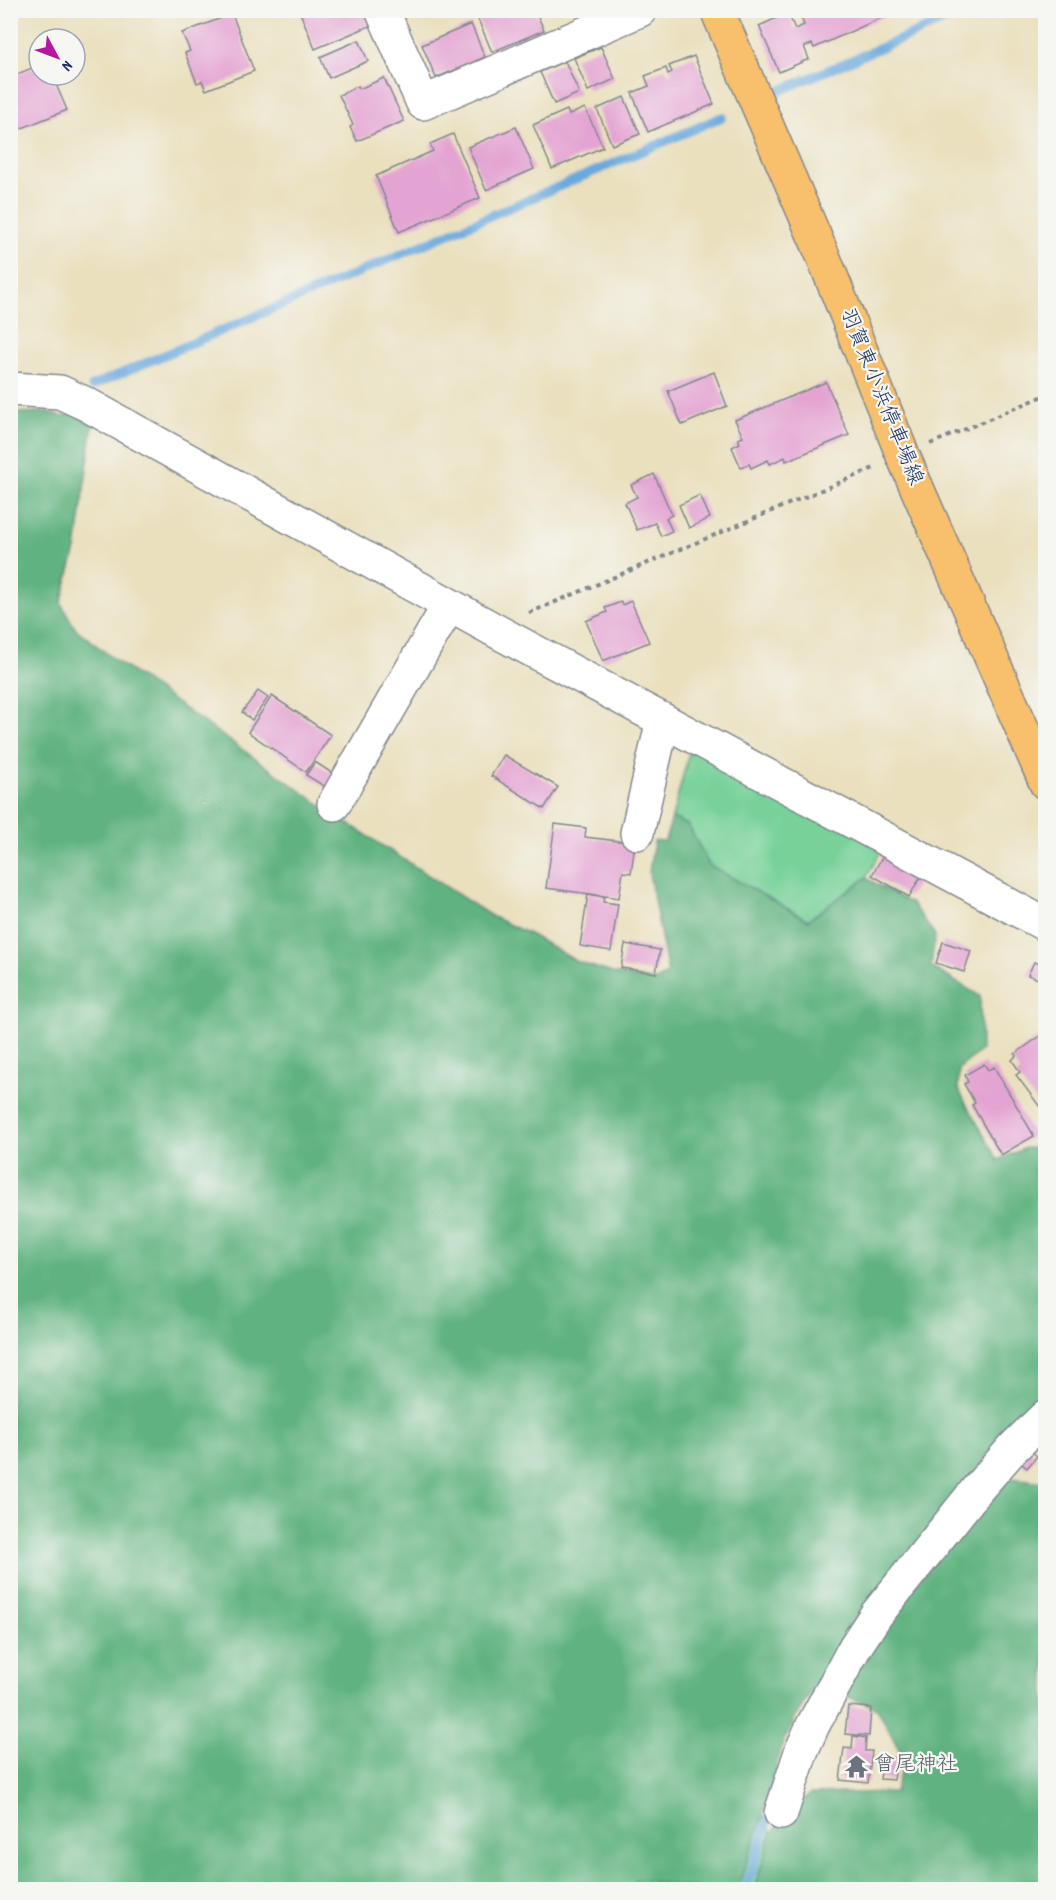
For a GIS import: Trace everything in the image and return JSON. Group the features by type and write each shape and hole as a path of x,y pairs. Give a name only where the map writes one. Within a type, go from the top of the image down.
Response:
{"main road":[{"name":"羽賀東小浜停車場線","path":"717,10 823,256 903,456 1046,783"}],"street":[{"path":"382,10 423,103 640,10"},
{"path":"10,389 60,392 86,404 500,633 1046,925"},
{"path":"334,804 449,605"},
{"path":"637,833 663,720"},
{"path":"781,1813 801,1752 813,1725 860,1639 876,1615 979,1487 1014,1447 1046,1416"}],"path":[{"path":"500,633 513,620 1046,395"}],"green space":[{"path":"47,412 62,417 73,413 93,424 76,549 61,603 75,628 111,657 338,817 491,916 531,935 576,961 612,973 655,981 668,973 649,873 654,841 665,841 672,818 688,825 709,865 808,920 866,878 912,904 935,935 931,967 980,996 981,1050 959,1069 958,1089 998,1160 1025,1148 1045,1149 1045,1395 1028,1409 1003,1436 847,1631 798,1713 783,1743 763,1815 737,1889 701,1889 636,1879 634,1890 11,1889 10,413"},
{"path":"691,745 883,847 866,878 808,920 709,865 688,825 672,818"},
{"path":"1003,1477 1045,1482 1045,1889 754,1890 772,1832 810,1794 895,1792 904,1759 877,1708 839,1693 863,1650"},
{"path":"763,1815 772,1832 754,1889 737,1890"},
{"path":"636,1879 701,1889 634,1890"}],"building":[{"path":"299,10 365,10 372,25 315,49"},
{"path":"474,10 535,10 544,30 492,52"},
{"path":"798,10 899,10 814,48 812,44 804,47 809,59 779,72 759,26 788,13 795,29 804,25"},
{"path":"232,14 254,71 206,90 202,81 197,83 185,53 190,51 182,33"},
{"path":"471,24 485,57 436,78 422,45"},
{"path":"359,40 368,61 329,78 320,57"},
{"path":"601,47 615,79 588,91 574,58"},
{"path":"694,56 714,104 648,132 632,93 649,86 645,76 666,68 668,74 672,72 669,66"},
{"path":"565,61 579,93 554,104 540,72"},
{"path":"27,70 27,87 57,87 67,110 10,133 10,77"},
{"path":"384,78 404,121 357,141 350,127 353,125 339,95"},
{"path":"624,97 640,134 612,145 597,109"},
{"path":"585,108 603,147 552,169 533,125 567,110 569,115"},
{"path":"516,127 534,169 486,190 468,147"},
{"path":"453,134 480,198 399,232 376,176 433,151 430,144"},
{"path":"714,372 727,406 682,425 668,391"},
{"path":"826,382 849,435 786,461 785,457 770,464 768,460 751,468 749,464 741,468 732,447 740,443 738,439 743,437 735,420"},
{"path":"654,474 672,515 666,518 672,531 661,536 655,523 637,530 625,503 637,497 631,485"},
{"path":"700,495 710,518 689,528 679,505"},
{"path":"631,601 649,642 603,661 586,621 607,612 605,608"},
{"path":"258,691 268,698 252,720 242,712"},
{"path":"272,696 331,735 306,772 248,732"},
{"path":"504,755 558,787 544,809 491,776"},
{"path":"315,762 335,775 327,788 306,775"},
{"path":"555,824 586,828 585,837 635,843 631,873 623,872 619,898 546,888"},
{"path":"884,854 921,876 909,897 872,875"},
{"path":"588,894 604,897 603,902 618,904 611,951 580,946"},
{"path":"943,942 971,951 964,972 936,963"},
{"path":"625,944 660,950 656,973 621,968"},
{"path":"1034,962 1046,966 1046,982 1028,975"},
{"path":"1046,1032 1046,1115 1016,1075 1020,1072 1012,1060 1015,1054"},
{"path":"984,1064 988,1070 994,1067 1034,1136 1001,1155 972,1105 975,1103 964,1084 968,1082 965,1075"},
{"path":"1028,1449 1037,1456 1027,1468 1018,1461"},
{"path":"848,1706 871,1708 869,1736 845,1734"},
{"name":"曾尾神社","path":"853,1736 866,1738 865,1751 872,1751 868,1783 840,1780 844,1748 852,1749"},
{"path":"883,1757 897,1758 894,1780 880,1779"}],"waterway":[{"path":"772,94 969,10"},
{"path":"92,386 722,117"},
{"path":"745,1890 771,1812"}],"place":[{"name":"曾尾神社","path":"856,1766"}]}
